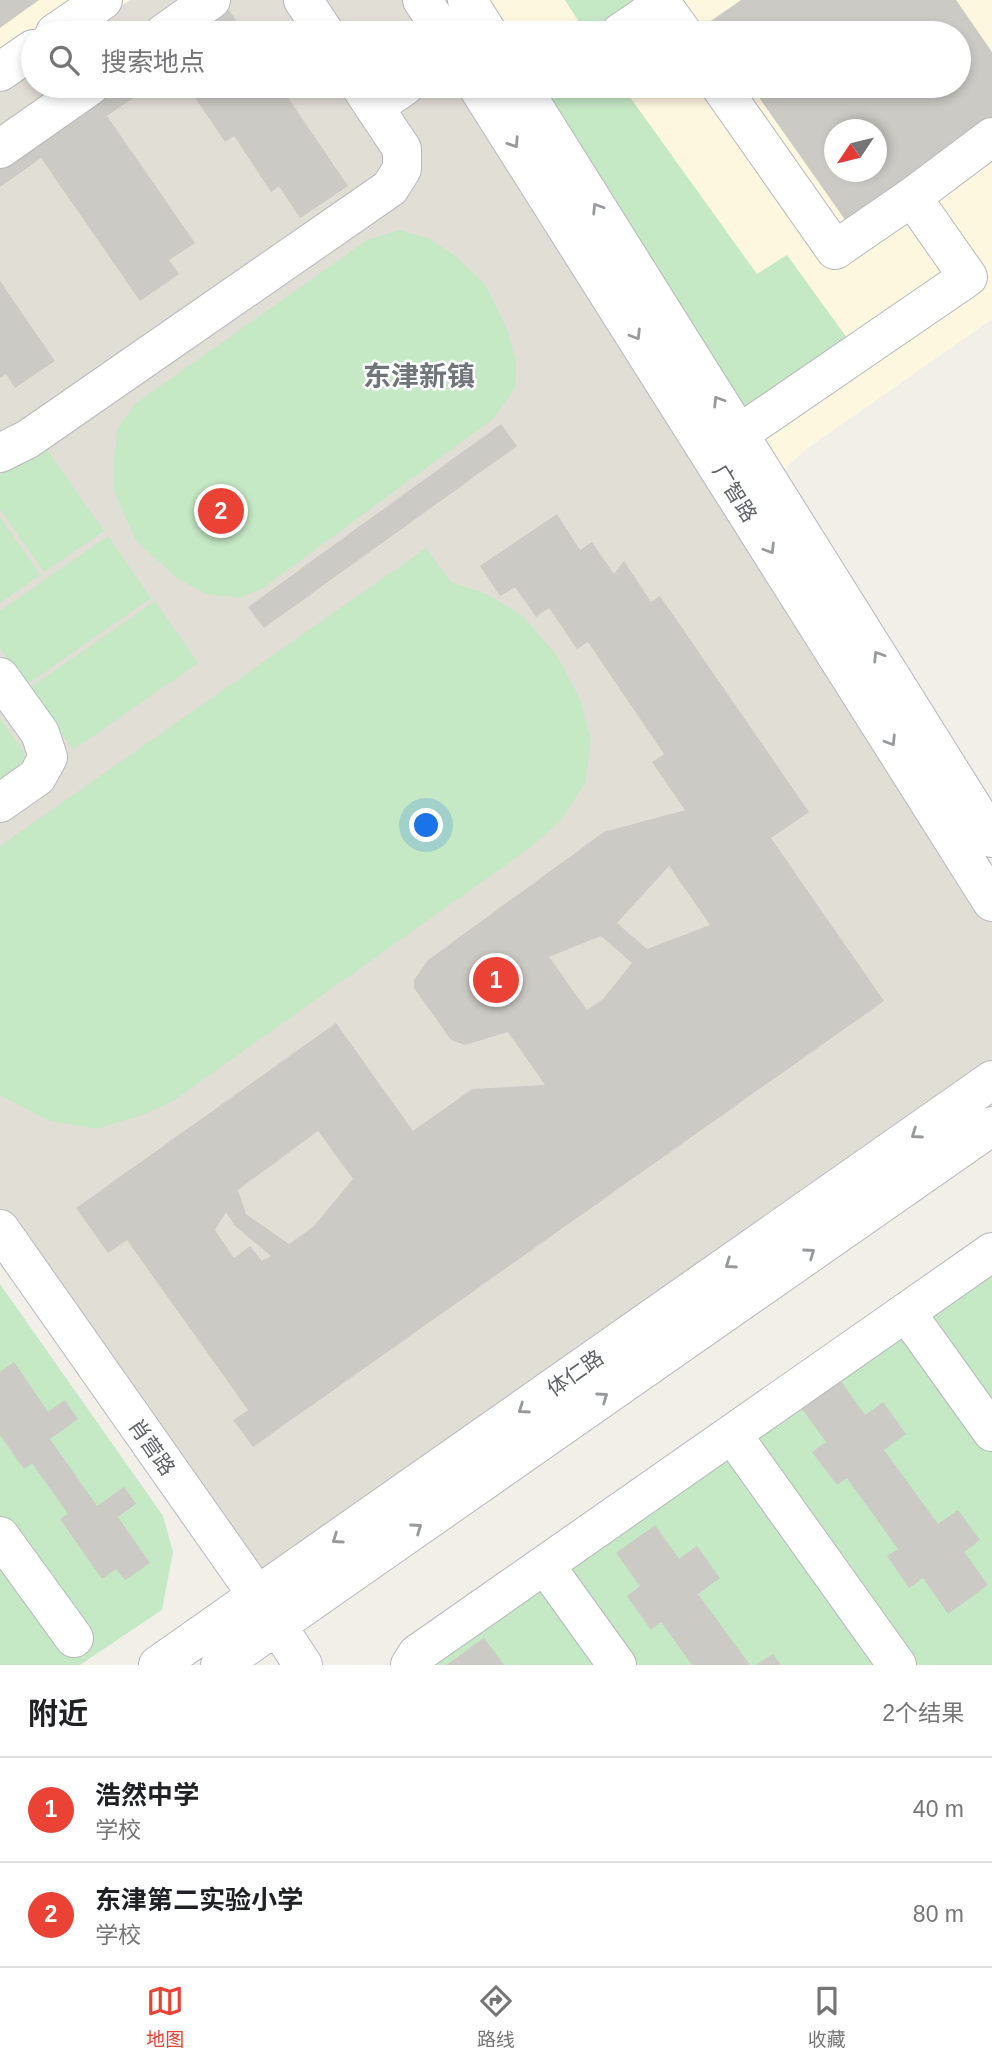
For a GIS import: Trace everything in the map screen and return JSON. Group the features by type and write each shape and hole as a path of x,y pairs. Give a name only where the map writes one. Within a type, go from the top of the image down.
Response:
{"street":[{"path":"72,21 103,0"},
{"path":"181,21 211,0"},
{"path":"303,0 317,21"},
{"path":"422,0 436,21"},
{"path":"467,0 480,21"},
{"path":"648,21 668,12"},
{"path":"0,72 21,57"},
{"path":"0,149 73,98"},
{"path":"0,453 28,439 390,188 402,170 402,149 368,98"},
{"name":"广智路","path":"485,98 992,902"},
{"name":"广智路","path":"536,98 738,434 992,838"},
{"path":"728,98 835,250 992,137"},
{"path":"738,434 968,277 912,197"},
{"path":"0,677 40,733 48,757 37,777 0,803"},
{"path":"978,1090 992,1059"},
{"name":"体仁路","path":"220,1665 266,1611 978,1090"},
{"name":"体仁路","path":"158,1665 266,1611 991,1127"},
{"name":"肖营路","path":"0,1229 303,1665"},
{"path":"411,1665 417,1654 992,1252"},
{"path":"906,1312 992,1432"},
{"path":"732,1434 897,1665"},
{"path":"0,1536 74,1638"},
{"path":"545,1565 617,1665"}],"shaded area":[{"path":"0,0 130,0 99,21 21,21 21,76 0,91"},
{"path":"130,0 422,0 435,21 99,21"},
{"path":"467,0 992,0 992,319 805,450 769,483 528,98 971,98 971,21 480,21"},
{"path":"21,76 21,98 485,98 992,902 992,1059 964,1100 257,1595 0,1229 0,91"}],"green space":[{"path":"565,0 659,0 634,21 578,21"},
{"path":"529,98 631,98 757,274 787,255 858,353 739,434"},
{"path":"399,230 428,238 454,255 485,284 507,329 516,361 515,388 494,418 263,588 240,598 206,594 177,578 136,541 114,491 118,427 135,404 367,240"},
{"path":"44,445 104,531 44,572 0,509 0,475"},
{"path":"0,517 40,575 0,603"},
{"path":"108,536 151,598 26,685 0,648 0,611"},
{"path":"426,548 451,582 487,594 524,617 557,656 580,699 591,740 585,783 560,821 531,847 173,1101 142,1115 96,1129 50,1121 0,1095 0,846"},
{"path":"155,601 198,663 73,750 30,688"},
{"path":"0,718 34,767 0,791"},
{"path":"992,1252 992,1665 410,1665"},
{"path":"0,1284 163,1516 173,1552 162,1610 80,1665 0,1665"}],"building":[{"path":"0,0 39,0 0,28"},
{"path":"741,0 956,0 971,21 711,21"},
{"path":"229,10 237,21 213,21"},
{"path":"971,22 992,52 992,124 848,224 759,98 971,98"},
{"path":"96,98 133,98 107,116 195,243 169,260 179,274 140,301 41,158 0,187 0,164"},
{"path":"195,98 288,98 348,186 300,218 279,186 271,192 234,136 225,142"},
{"path":"0,281 55,361 15,388 6,374 0,378"},
{"path":"501,424 517,446 264,628 248,607"},
{"path":"557,514 580,550 592,542 614,574 624,561 651,602 660,596 809,812 771,838 884,1001 253,1447 233,1420 248,1410 127,1240 108,1253 76,1208 336,1023 413,1131 472,1089 545,1085 508,1032 465,1045 451,1040 414,988 414,980 428,960 604,832 685,810 652,762 664,754 588,642 577,649 549,608 536,617 515,587 500,596 480,566","holes":["669,866 710,925 647,949 617,923","601,936 632,963 603,999 587,1010 549,957","318,1131 353,1179 313,1227 289,1244 246,1214 238,1190","226,1212 235,1226 271,1256 262,1261 250,1246 234,1258 215,1230"]},
{"path":"14,1362 48,1412 65,1400 78,1419 50,1439 97,1506 124,1487 136,1504 118,1517 150,1563 125,1580 116,1569 102,1579 60,1519 68,1514 32,1463 24,1469 0,1435 0,1372"},
{"path":"841,1381 865,1415 883,1402 906,1434 884,1450 938,1524 958,1510 980,1540 964,1552 988,1585 948,1614 923,1578 909,1588 887,1556 898,1549 847,1478 837,1485 812,1452 826,1442 802,1409"},
{"path":"655,1525 679,1559 697,1546 720,1578 698,1594 750,1665 692,1665 661,1622 651,1630 627,1596 640,1586 616,1553"},
{"path":"484,1638 504,1665 446,1665"},
{"path":"773,1654 781,1665 756,1665"}],"place":[{"name":"东津第二实验小学","path":"221,511"},
{"name":"浩然中学","path":"496,980"}],"district":[{"name":"东津新镇","path":"419,376"}]}
